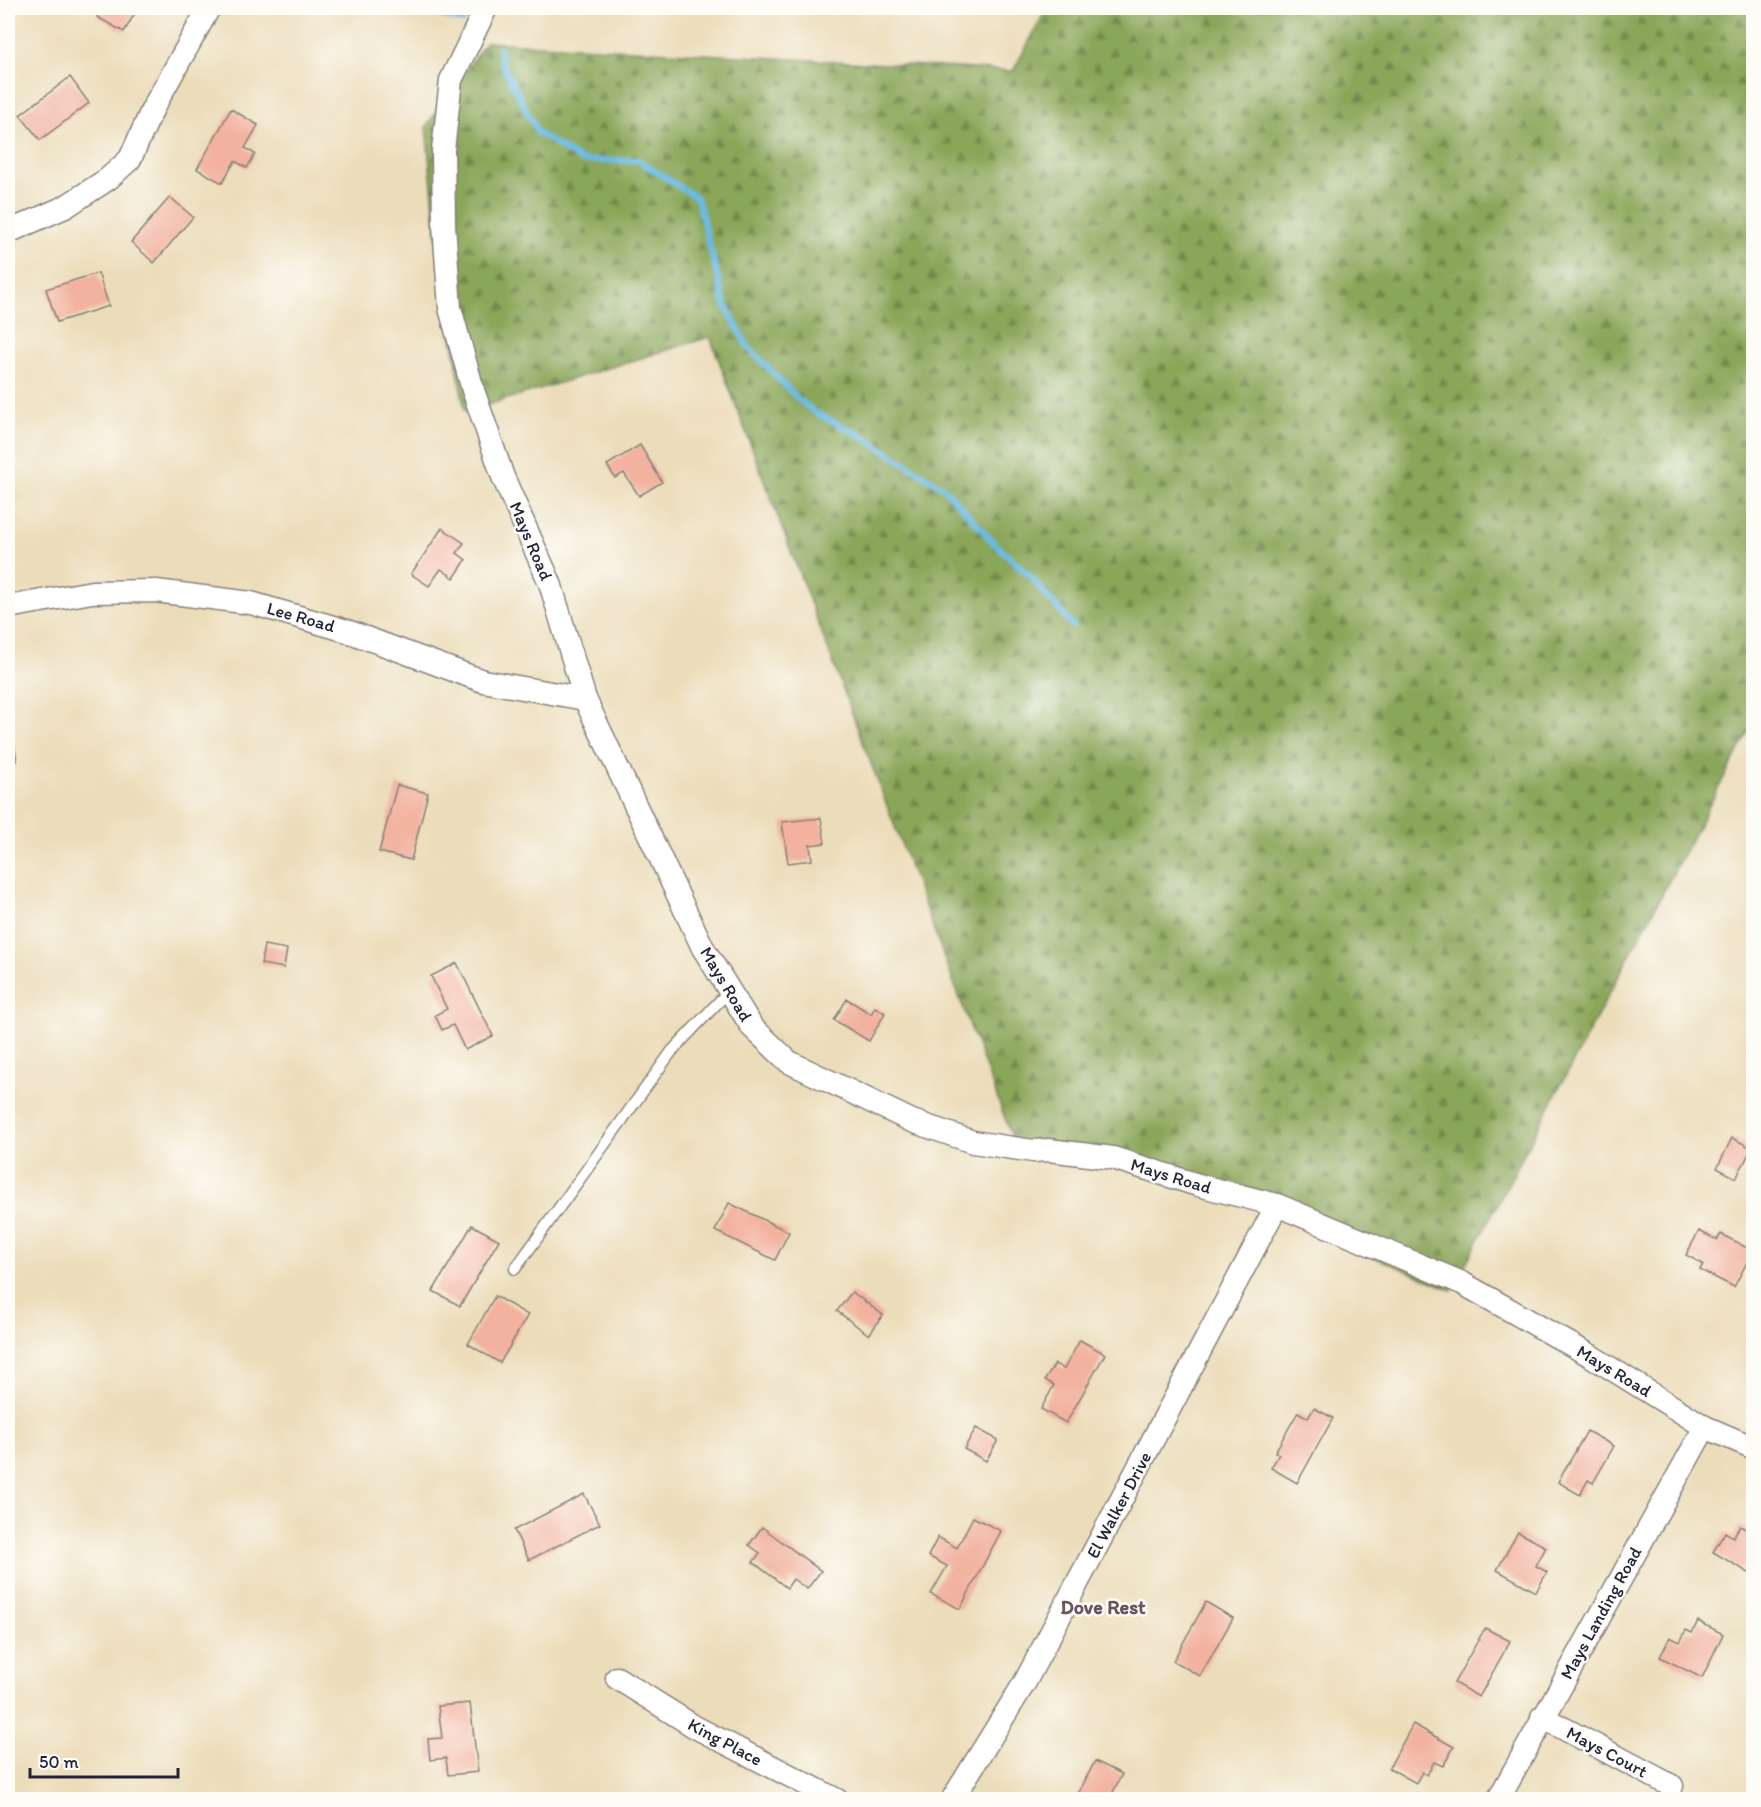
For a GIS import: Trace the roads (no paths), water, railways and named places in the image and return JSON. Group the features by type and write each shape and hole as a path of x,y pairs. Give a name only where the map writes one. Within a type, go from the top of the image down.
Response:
{"street":[{"path":"8,232 65,207 108,179 130,159 153,108 209,8"},
{"name":"Mays Road","path":"486,8 451,80 443,150 444,225 450,308 472,390 503,477 550,583 585,699 703,948 752,1027 789,1062 912,1121 973,1142 1033,1151 1049,1150 1113,1158 1198,1185 1277,1205 1462,1283 1591,1356 1705,1427 1754,1448"},
{"name":"Lee Road","path":"8,607 92,592 156,591 251,603 347,631 483,681 585,699"},
{"name":"El Walker Drive","path":"952,1800 1025,1682 1277,1205"},
{"name":"Mays Landing Road","path":"1498,1800 1542,1717 1705,1427"},
{"name":"King Place","path":"617,1678 695,1727 837,1800"},
{"name":"Mays Court","path":"1542,1717 1672,1786"}],"lane":[{"path":"515,1269 672,1051 729,991"}],"waterway":[{"path":"414,8 463,21"},
{"path":"499,49 502,64 538,133 582,161 638,160 697,198 725,305 748,347 798,399 816,413 860,435 944,488 995,544 1028,574 1073,626"}],"district":[{"name":"Dove Rest","path":"1103,1607"}]}
